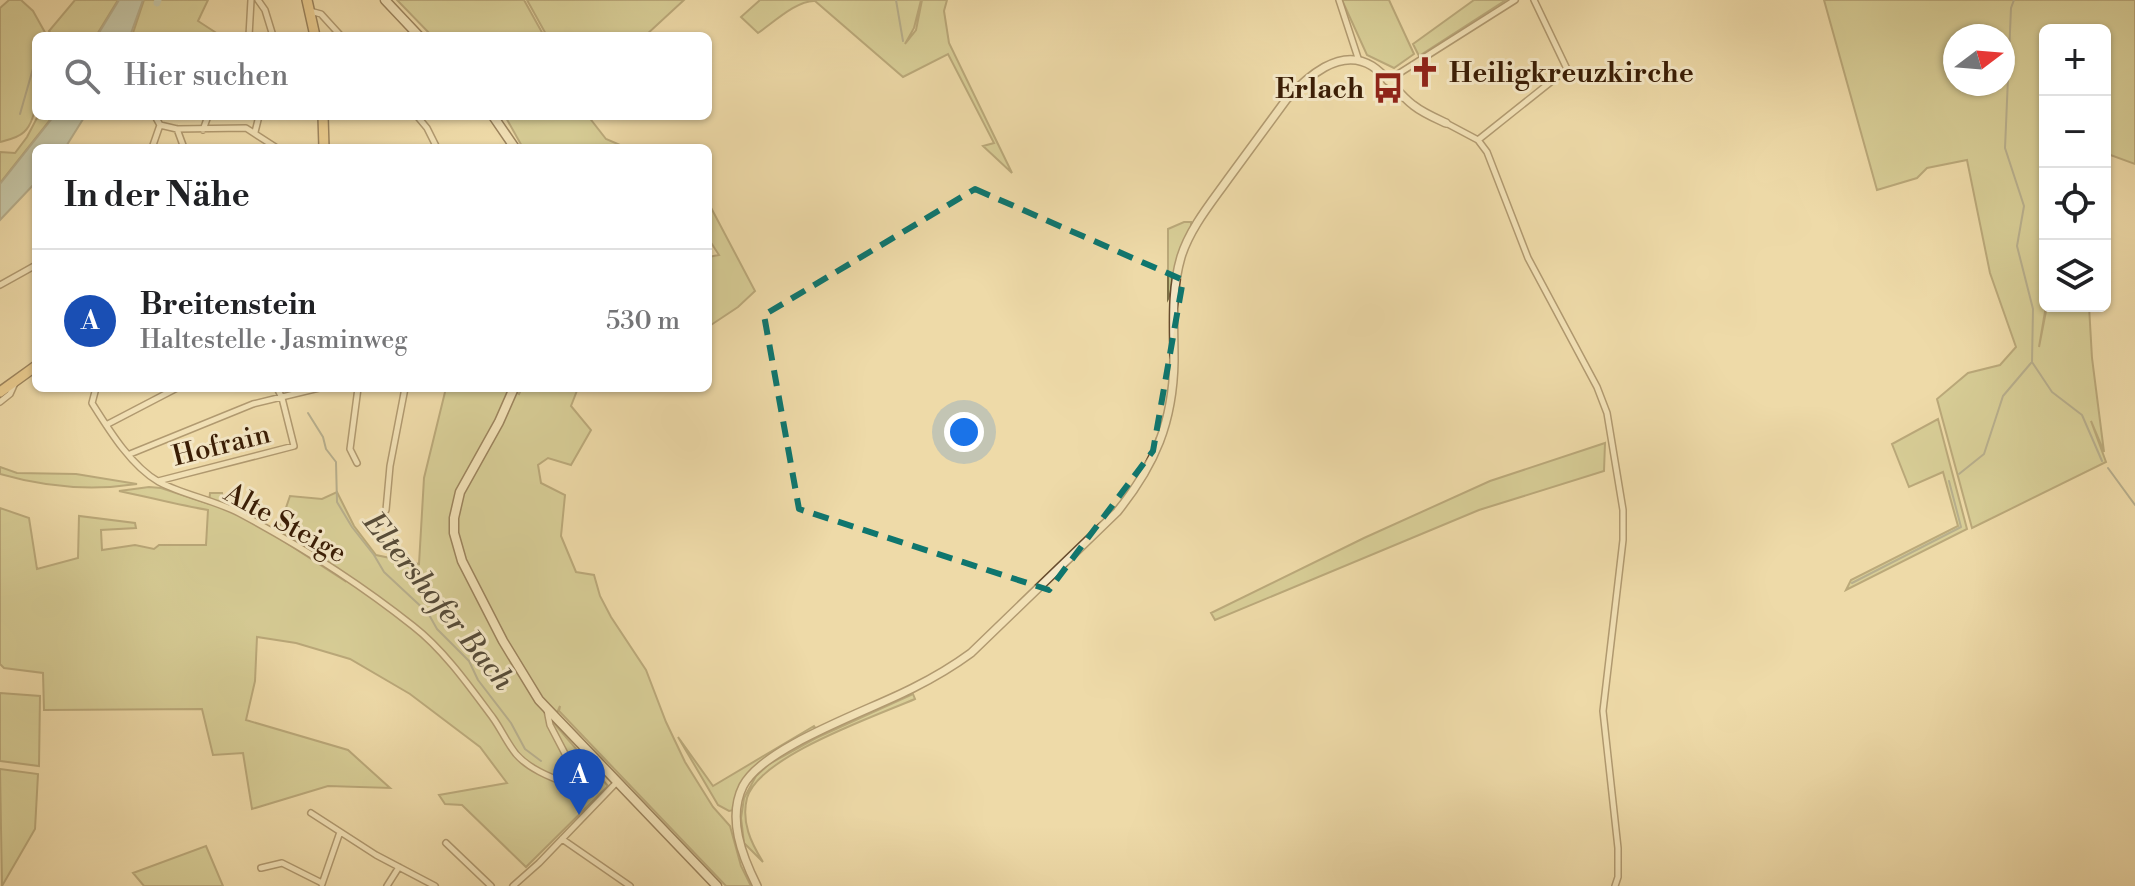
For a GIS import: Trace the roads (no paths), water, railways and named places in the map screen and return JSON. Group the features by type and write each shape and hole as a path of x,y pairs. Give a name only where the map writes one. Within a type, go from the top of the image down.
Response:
{"main road":[{"path":"307,0 314,32"},
{"path":"385,0 415,32"},
{"path":"323,120 324,144"},
{"path":"496,120 512,144"},
{"path":"0,392 32,369"},
{"path":"512,392 456,505 454,533 462,561 517,667 547,710 717,886"}],"street":[{"path":"249,32 251,0"},
{"path":"258,0 265,10 272,32"},
{"path":"1339,0 1348,20 1359,62"},
{"path":"1387,81 1515,0"},
{"path":"1478,140 1567,69 1534,0"},
{"path":"309,11 321,14 337,32"},
{"path":"757,886 743,854 736,818 738,799 751,774 791,746 913,688 960,661 1045,583 1117,512 1134,490 1150,467 1169,406 1174,364 1173,297 1188,240 1286,100 1301,84 1343,60 1371,65 1414,106 1478,140 1487,152 1528,258 1597,387 1607,413 1623,510 1623,540 1603,711 1618,848 1615,886"},
{"path":"157,120 160,125 177,129 246,128 272,144"},
{"path":"203,130 207,120"},
{"path":"255,132 258,120"},
{"path":"420,120 435,144"},
{"path":"153,144 160,125"},
{"path":"177,129 181,144"},
{"path":"0,285 32,267"},
{"path":"0,402 10,394 15,382"},
{"path":"95,392 92,403 106,425 158,481"},
{"path":"106,425 169,392"},
{"path":"279,392 282,398"},
{"path":"130,454 253,404 304,392"},
{"path":"357,392 350,449 357,463"},
{"path":"386,510 390,466 404,392"},
{"name":"Hofrain","path":"158,481 294,446 282,398"},
{"name":"Alte Steige","path":"158,481 255,522 415,627 448,662 517,755 542,774 568,784 573,769 550,725 547,710"},
{"path":"513,886 616,783"},
{"path":"311,813 435,886"},
{"path":"261,868 282,863 321,885 340,832"},
{"path":"562,839 630,886"},
{"path":"446,843 491,886"},
{"path":"387,886 399,867"}],"water":[{"path":"119,0 143,0 131,32 99,32"},
{"path":"51,120 82,120 68,144 32,144 32,186 0,220 0,184"}],"waterway":[{"path":"896,0 903,41"},
{"path":"2014,0 2011,8 2005,148 2024,206 2017,246 2033,309 2032,362 2052,392 2082,415 2102,461"},
{"path":"20,114 32,72"},
{"path":"1959,474 1984,454 2003,396 2031,363"},
{"name":"Eltershofer Bach","path":"308,413 336,462 337,502 352,527 384,572 428,613 437,629 469,661 478,680 511,723 525,749 541,761"},
{"path":"2108,468 2135,505"},
{"path":"1852,583 1961,527 1949,481"}],"place":[{"name":"Heiligkreuzkirche","path":"1425,72"},
{"name":"Erlach","path":"1388,88"},
{"name":"Breitenstein","path":"579,815"}]}
